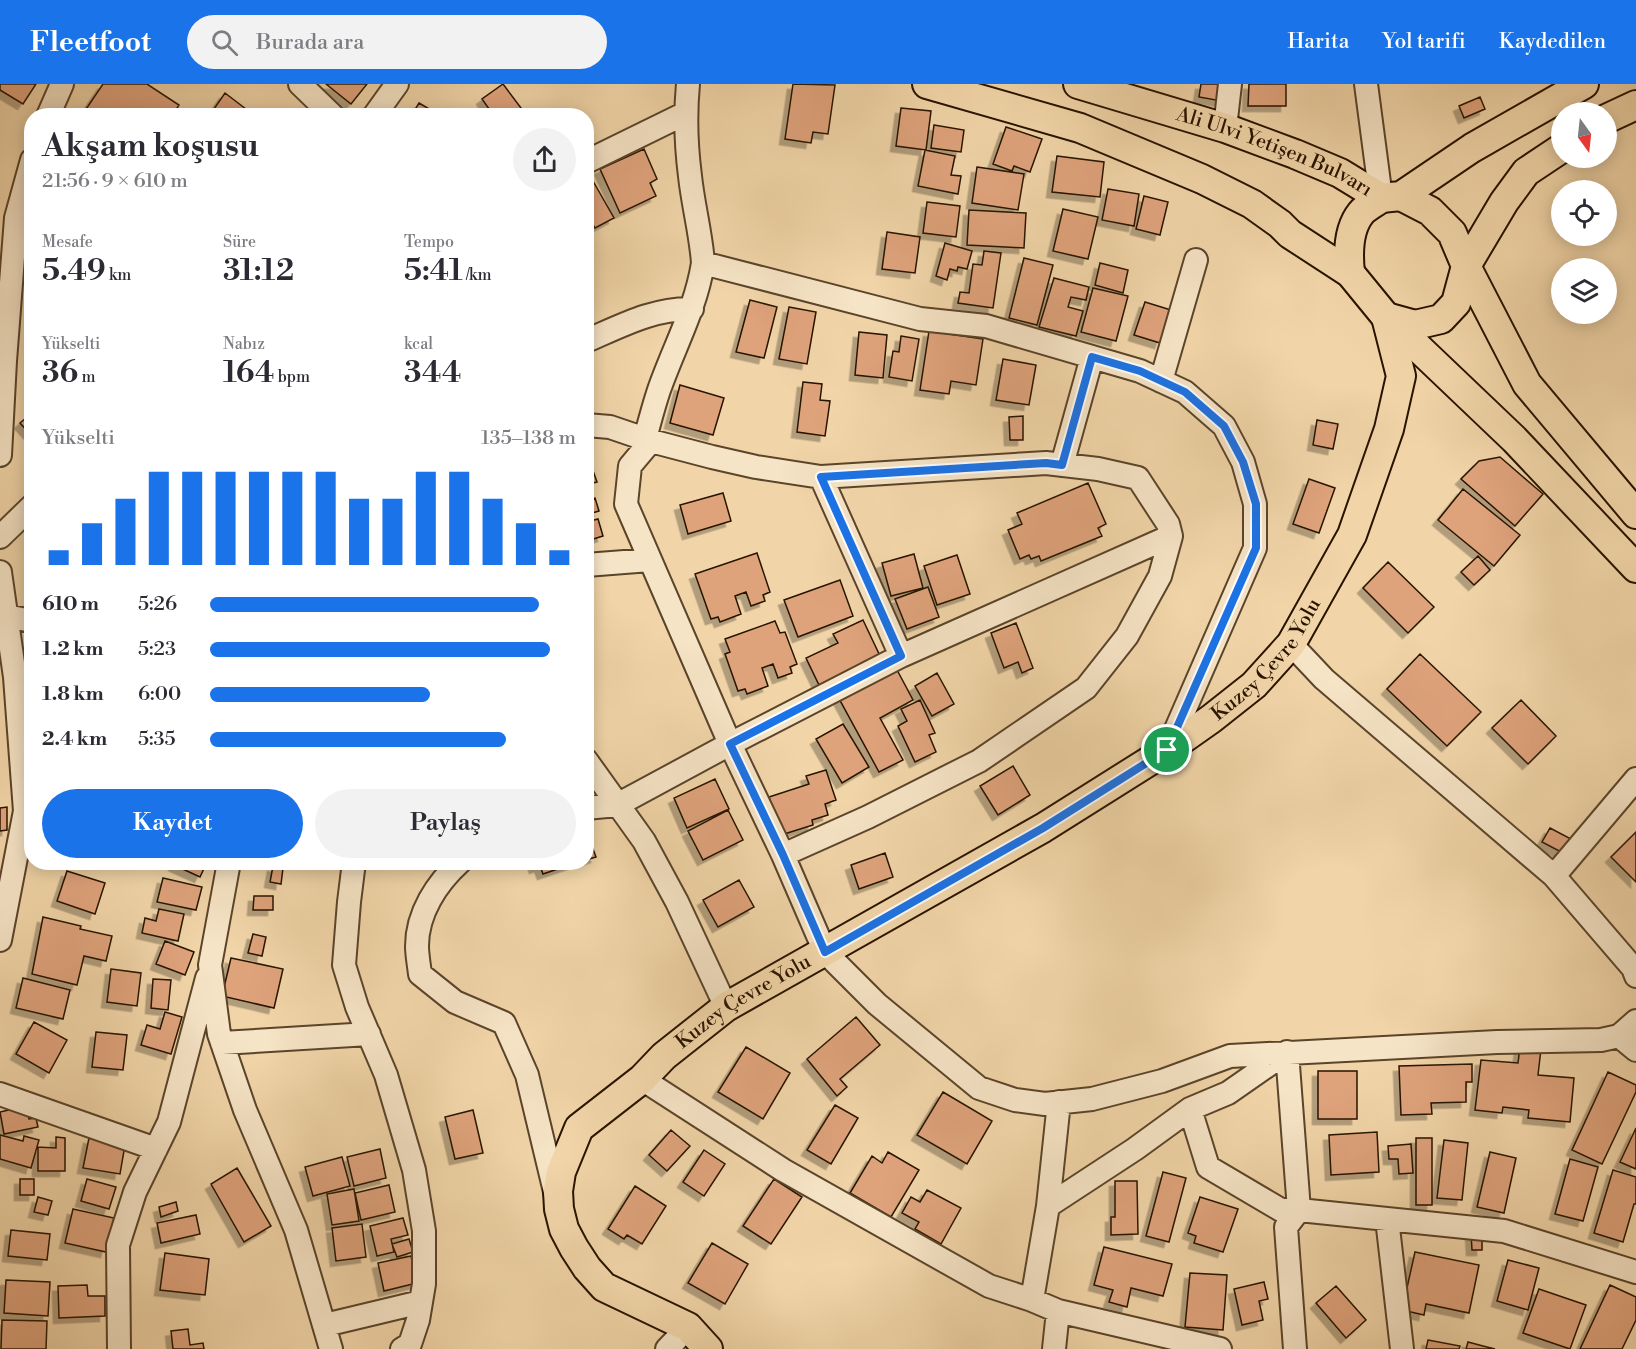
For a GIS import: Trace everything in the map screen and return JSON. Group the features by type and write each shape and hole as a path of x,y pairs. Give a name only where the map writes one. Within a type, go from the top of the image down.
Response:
{"main road":[{"path":"927,84 1080,128 1202,179 1252,204 1290,234 1350,273 1386,317 1514,439 1636,568"},
{"name":"Ali Ulvi Yetişen Bulvarı","path":"1078,84 1225,128 1340,173 1391,197"},
{"path":"1350,273 1347,253 1361,213 1584,84"},
{"path":"1617,114 1636,105"},
{"path":"1386,317 1415,325 1441,319 1456,303 1466,266 1504,202 1526,172 1551,155"},
{"path":"1391,197 1430,211 1452,234 1527,384 1636,514"},
{"name":"Kuzey Çevre Yolu","path":"708,1349 688,1327 604,1287 587,1268 574,1248 564,1229 559,1209 558,1191 561,1172 579,1128 642,1079 664,1056 726,1007 1043,828 1167,750 1254,685 1291,644 1352,535 1389,429 1401,376 1386,317"}],"street":[{"path":"52,108 62,84"},
{"path":"300,84 325,108"},
{"path":"651,441 646,435 659,390 692,309 702,263 701,237 694,205 686,142 688,84"},
{"path":"1225,128 1230,84"},
{"path":"1365,84 1391,197"},
{"path":"379,108 392,87"},
{"path":"594,158 686,113"},
{"path":"0,455 16,218 24,189"},
{"path":"1161,381 1196,260"},
{"path":"702,263 920,319 987,326 1140,371 1185,392 1224,426 1243,462 1256,504 1256,548 1167,750"},
{"path":"594,338 653,313 673,308 692,309"},
{"path":"1062,465 1092,357"},
{"path":"594,426 610,427 651,441 756,467 821,477 1046,463 1098,469 1138,478 1168,524 1171,536 1160,576 1127,636 1086,687 980,761 868,818 783,855"},
{"path":"651,441 630,466 626,504 730,744 783,855 825,952 877,1004 979,1088 1015,1100 1045,1104 1092,1098 1162,1081 1230,1056 1497,1042 1601,1040 1630,1035"},
{"path":"821,477 901,656"},
{"path":"0,537 24,514"},
{"path":"594,807 616,805 901,656 1171,536"},
{"path":"594,564 650,560"},
{"path":"0,572 6,616 23,679 9,730 24,806"},
{"path":"6,616 24,619"},
{"path":"1291,644 1324,680 1554,876 1633,968 1636,976"},
{"path":"594,772 644,841 671,891 726,1007"},
{"path":"1554,876 1636,779"},
{"path":"0,940 24,816"},
{"path":"119,1349 117,1245 135,1192 168,1122 210,965 228,870"},
{"path":"353,870 344,965 357,1007 386,1075 414,1170 424,1231 424,1284 418,1320 408,1347"},
{"path":"451,870 429,900 423,918 417,944 420,974 455,1002 504,1023 527,1075 559,1209"},
{"path":"210,965 219,1034 245,1110 296,1230 331,1349"},
{"path":"222,1043 369,1034"},
{"path":"1048,1206 1135,1149 1190,1109 1228,1093 1287,1052"},
{"path":"1287,1052 1299,1210 1286,1227 1295,1349"},
{"path":"642,1079 794,1176 989,1286 1032,1299 1058,1311 1220,1349"},
{"path":"0,1094 156,1149"},
{"path":"1032,1299 1048,1206 1059,1102"},
{"path":"1190,1109 1208,1167 1281,1210 1504,1231 1636,1272"},
{"path":"1387,1219 1402,1349"},
{"path":"325,1325 421,1302"},
{"path":"1054,1349 1058,1311"},
{"path":"667,1349 688,1327"}],"building":[{"path":"0,84 36,84 23,104 0,90"},
{"path":"103,84 147,84 179,105 177,108 87,108"},
{"path":"326,84 367,84 351,104"},
{"path":"503,84 521,108 488,108 482,99"},
{"path":"793,84 835,85 828,134 813,132 811,143 785,139"},
{"path":"1201,84 1225,84 1221,101 1199,97"},
{"path":"1249,84 1286,84 1286,106 1248,106"},
{"path":"225,93 245,108 215,108"},
{"path":"1480,97 1485,109 1464,118 1459,106"},
{"path":"419,103 428,108 416,108"},
{"path":"901,108 931,111 926,150 896,146"},
{"path":"934,125 964,130 961,152 931,148"},
{"path":"1006,127 1042,139 1030,172 1014,166 1012,171 993,164"},
{"path":"644,149 657,179 650,183 656,196 620,213 600,169"},
{"path":"925,150 955,156 951,175 961,176 958,194 918,186"},
{"path":"1057,156 1104,162 1100,197 1052,192"},
{"path":"977,167 1024,174 1018,210 972,203"},
{"path":"594,183 614,218 594,226"},
{"path":"1108,189 1139,194 1134,226 1102,220"},
{"path":"1144,196 1168,202 1160,235 1136,229"},
{"path":"927,202 960,206 956,237 923,233"},
{"path":"1063,209 1098,217 1088,259 1053,251"},
{"path":"969,210 1026,213 1024,248 967,245"},
{"path":"887,232 920,237 915,273 882,269"},
{"path":"945,243 972,251 967,269 958,267 957,271 950,269 947,280 936,276"},
{"path":"984,251 1001,253 993,308 958,303 960,292 969,293 973,264 982,265"},
{"path":"1024,258 1053,265 1037,325 1009,318"},
{"path":"1100,263 1128,270 1123,293 1095,285"},
{"path":"1054,278 1089,287 1086,300 1071,297 1068,307 1083,311 1076,336 1039,327"},
{"path":"1093,288 1128,296 1116,341 1081,332"},
{"path":"750,300 777,307 764,358 736,352"},
{"path":"1145,302 1171,310 1160,343 1134,335"},
{"path":"789,307 816,312 807,364 779,359"},
{"path":"929,331 983,339 976,385 951,381 949,394 920,390"},
{"path":"859,332 887,335 883,378 855,375"},
{"path":"901,336 919,339 912,381 889,377 893,351 899,352"},
{"path":"1003,359 1036,365 1029,405 996,400"},
{"path":"803,382 822,384 820,400 830,401 825,436 797,432"},
{"path":"680,385 724,398 713,435 670,423"},
{"path":"1023,416 1023,440 1010,440 1009,417"},
{"path":"1317,420 1338,424 1333,449 1313,445"},
{"path":"1500,457 1543,494 1515,526 1461,479 1479,461"},
{"path":"1309,479 1335,488 1319,533 1293,524"},
{"path":"1088,483 1106,524 1098,528 1102,536 1041,561 1039,556 1031,559 1029,555 1020,559 1008,530 1022,524 1017,513"},
{"path":"1463,489 1520,535 1494,566 1438,520"},
{"path":"723,493 731,521 688,534 680,505"},
{"path":"595,498 599,511 594,513"},
{"path":"598,519 603,536 594,539 594,520"},
{"path":"757,553 770,592 763,595 765,601 751,606 746,592 735,596 741,614 720,622 718,617 711,619 695,574"},
{"path":"914,554 923,588 891,596 882,563"},
{"path":"957,555 970,594 937,605 924,566"},
{"path":"1478,556 1490,570 1474,585 1461,572"},
{"path":"1388,562 1434,607 1408,633 1363,588"},
{"path":"840,580 853,616 798,637 784,600"},
{"path":"928,587 939,617 907,629 895,599"},
{"path":"863,620 880,656 819,685 806,658 838,643 833,634"},
{"path":"775,621 780,633 785,632 797,664 790,667 792,673 778,678 773,664 762,668 768,686 747,694 745,689 738,691 725,654 730,652 725,639"},
{"path":"1016,623 1033,668 1022,673 1018,662 1004,668 991,633"},
{"path":"1420,654 1481,712 1447,746 1387,689"},
{"path":"896,668 913,700 880,718 903,760 879,772 836,693"},
{"path":"937,673 954,704 932,716 915,686"},
{"path":"920,700 935,733 929,735 936,752 915,762 898,726 907,721 901,709"},
{"path":"1521,700 1556,736 1528,764 1492,728"},
{"path":"843,724 869,767 842,783 816,739"},
{"path":"1013,766 1030,795 998,815 980,786"},
{"path":"826,770 836,800 825,804 828,815 812,820 813,825 781,835 769,797 809,784 806,776"},
{"path":"715,779 729,809 687,828 674,798"},
{"path":"7,807 7,830 0,831 0,808"},
{"path":"728,810 743,840 703,860 688,831"},
{"path":"1550,828 1571,839 1563,853 1542,842"},
{"path":"1636,832 1636,882 1611,857"},
{"path":"885,853 893,877 859,889 851,865"},
{"path":"185,870 203,870 200,877"},
{"path":"272,870 283,870 281,884 270,882"},
{"path":"542,870 555,870 543,874"},
{"path":"67,871 105,883 95,914 57,901"},
{"path":"163,878 202,887 196,910 157,902"},
{"path":"739,880 754,907 718,927 703,900"},
{"path":"254,896 273,896 273,910 253,910"},
{"path":"159,909 184,914 178,941 142,933 145,918 156,921"},
{"path":"43,917 112,936 106,961 84,956 77,985 32,974"},
{"path":"253,934 266,937 262,956 248,953"},
{"path":"165,941 194,952 185,975 156,964"},
{"path":"231,958 283,969 274,1008 222,996"},
{"path":"111,969 141,973 137,1006 107,1002"},
{"path":"23,978 70,990 63,1019 16,1008"},
{"path":"153,979 171,980 168,1010 151,1008"},
{"path":"165,1012 182,1017 171,1054 141,1045 147,1025 160,1029"},
{"path":"856,1017 880,1045 840,1079 847,1087 837,1096 807,1059"},
{"path":"34,1022 67,1040 49,1073 16,1054"},
{"path":"96,1032 127,1035 123,1070 92,1067"},
{"path":"746,1047 790,1073 763,1119 718,1092"},
{"path":"1520,1047 1541,1049 1538,1075 1574,1078 1570,1122 1528,1118 1529,1110 1503,1107 1502,1113 1475,1110 1481,1060 1518,1063"},
{"path":"1472,1064 1472,1082 1466,1082 1466,1102 1431,1103 1432,1114 1401,1115 1399,1066"},
{"path":"1318,1071 1357,1071 1357,1119 1318,1119"},
{"path":"1608,1072 1636,1085 1636,1092 1602,1164 1572,1150"},
{"path":"943,1092 992,1121 967,1164 917,1135"},
{"path":"835,1105 858,1118 831,1164 807,1150"},
{"path":"26,1106 29,1119 36,1118 38,1127 4,1134 0,1112"},
{"path":"473,1110 483,1153 455,1159 445,1117"},
{"path":"1636,1128 1636,1169 1620,1162"},
{"path":"671,1130 690,1146 667,1171 649,1155"},
{"path":"1377,1132 1379,1172 1331,1175 1329,1135"},
{"path":"0,1135 23,1141 24,1136 39,1140 31,1168 0,1159"},
{"path":"56,1137 65,1138 65,1171 38,1171 38,1147 56,1148"},
{"path":"89,1138 125,1145 120,1174 83,1168"},
{"path":"1416,1138 1432,1138 1432,1205 1416,1205"},
{"path":"1444,1140 1468,1143 1462,1200 1437,1198"},
{"path":"1411,1144 1413,1173 1399,1174 1398,1159 1389,1159 1388,1146"},
{"path":"380,1149 386,1178 354,1186 347,1157"},
{"path":"704,1150 725,1164 704,1196 683,1182"},
{"path":"888,1152 919,1170 891,1217 850,1193 872,1156 882,1163"},
{"path":"1490,1152 1516,1158 1504,1213 1477,1207"},
{"path":"342,1157 350,1186 313,1196 305,1167"},
{"path":"1570,1159 1598,1167 1583,1221 1555,1214"},
{"path":"237,1168 271,1226 244,1242 211,1184"},
{"path":"1613,1170 1636,1177 1636,1204 1634,1204 1623,1242 1594,1233"},
{"path":"1163,1172 1186,1178 1169,1242 1146,1236"},
{"path":"20,1179 34,1179 34,1195 20,1195"},
{"path":"87,1179 116,1187 109,1209 81,1201"},
{"path":"774,1179 802,1197 771,1244 743,1226"},
{"path":"1115,1181 1137,1181 1138,1234 1111,1235 1111,1217 1115,1217"},
{"path":"389,1185 395,1212 361,1220 355,1193"},
{"path":"635,1186 666,1206 642,1244 627,1235 624,1239 608,1229"},
{"path":"354,1189 359,1221 332,1225 327,1194"},
{"path":"927,1190 961,1208 941,1244 915,1229 919,1222 902,1213 911,1197 920,1202"},
{"path":"38,1197 52,1201 48,1215 34,1212"},
{"path":"1200,1197 1238,1209 1223,1252 1194,1243 1196,1236 1188,1233"},
{"path":"176,1202 178,1211 161,1217 159,1207"},
{"path":"73,1209 114,1218 106,1252 65,1243"},
{"path":"196,1215 200,1234 161,1243 157,1223"},
{"path":"403,1218 408,1235 391,1239 394,1252 377,1256 370,1226"},
{"path":"362,1224 366,1257 336,1261 332,1228"},
{"path":"11,1230 50,1234 47,1260 8,1256"},
{"path":"1471,1233 1482,1233 1482,1250 1472,1250"},
{"path":"409,1239 413,1252 397,1257 392,1244"},
{"path":"712,1243 748,1264 725,1304 688,1283"},
{"path":"1104,1247 1172,1264 1163,1296 1131,1288 1127,1307 1109,1302 1113,1290 1094,1285"},
{"path":"1415,1252 1479,1265 1469,1313 1426,1304 1424,1315 1402,1310"},
{"path":"165,1253 209,1259 205,1295 160,1290"},
{"path":"411,1256 417,1283 384,1291 378,1263"},
{"path":"1508,1260 1539,1268 1528,1310 1497,1301"},
{"path":"1190,1273 1227,1275 1223,1330 1185,1327"},
{"path":"6,1280 50,1282 48,1316 4,1313"},
{"path":"1264,1282 1268,1299 1259,1301 1263,1320 1242,1325 1234,1289"},
{"path":"87,1285 88,1296 105,1296 105,1316 59,1318 58,1286"},
{"path":"1610,1285 1636,1297 1636,1320 1622,1349 1580,1349"},
{"path":"1336,1286 1366,1320 1346,1338 1316,1303"},
{"path":"1539,1289 1586,1305 1570,1349 1523,1333"},
{"path":"2,1320 47,1321 46,1349 1,1349"},
{"path":"188,1329 190,1345 203,1343 204,1349 173,1349 171,1331"},
{"path":"1428,1340 1460,1346 1459,1349 1426,1349"},
{"path":"1468,1342 1483,1346 1495,1349 1466,1349"}],"route":[{"path":"1092,357 1140,371 1185,392 1224,426 1243,462 1256,504 1256,548 1167,750 1043,828 825,952 783,855 730,744 901,656 821,477 964,467 1046,463 1062,465 1092,357"}]}
